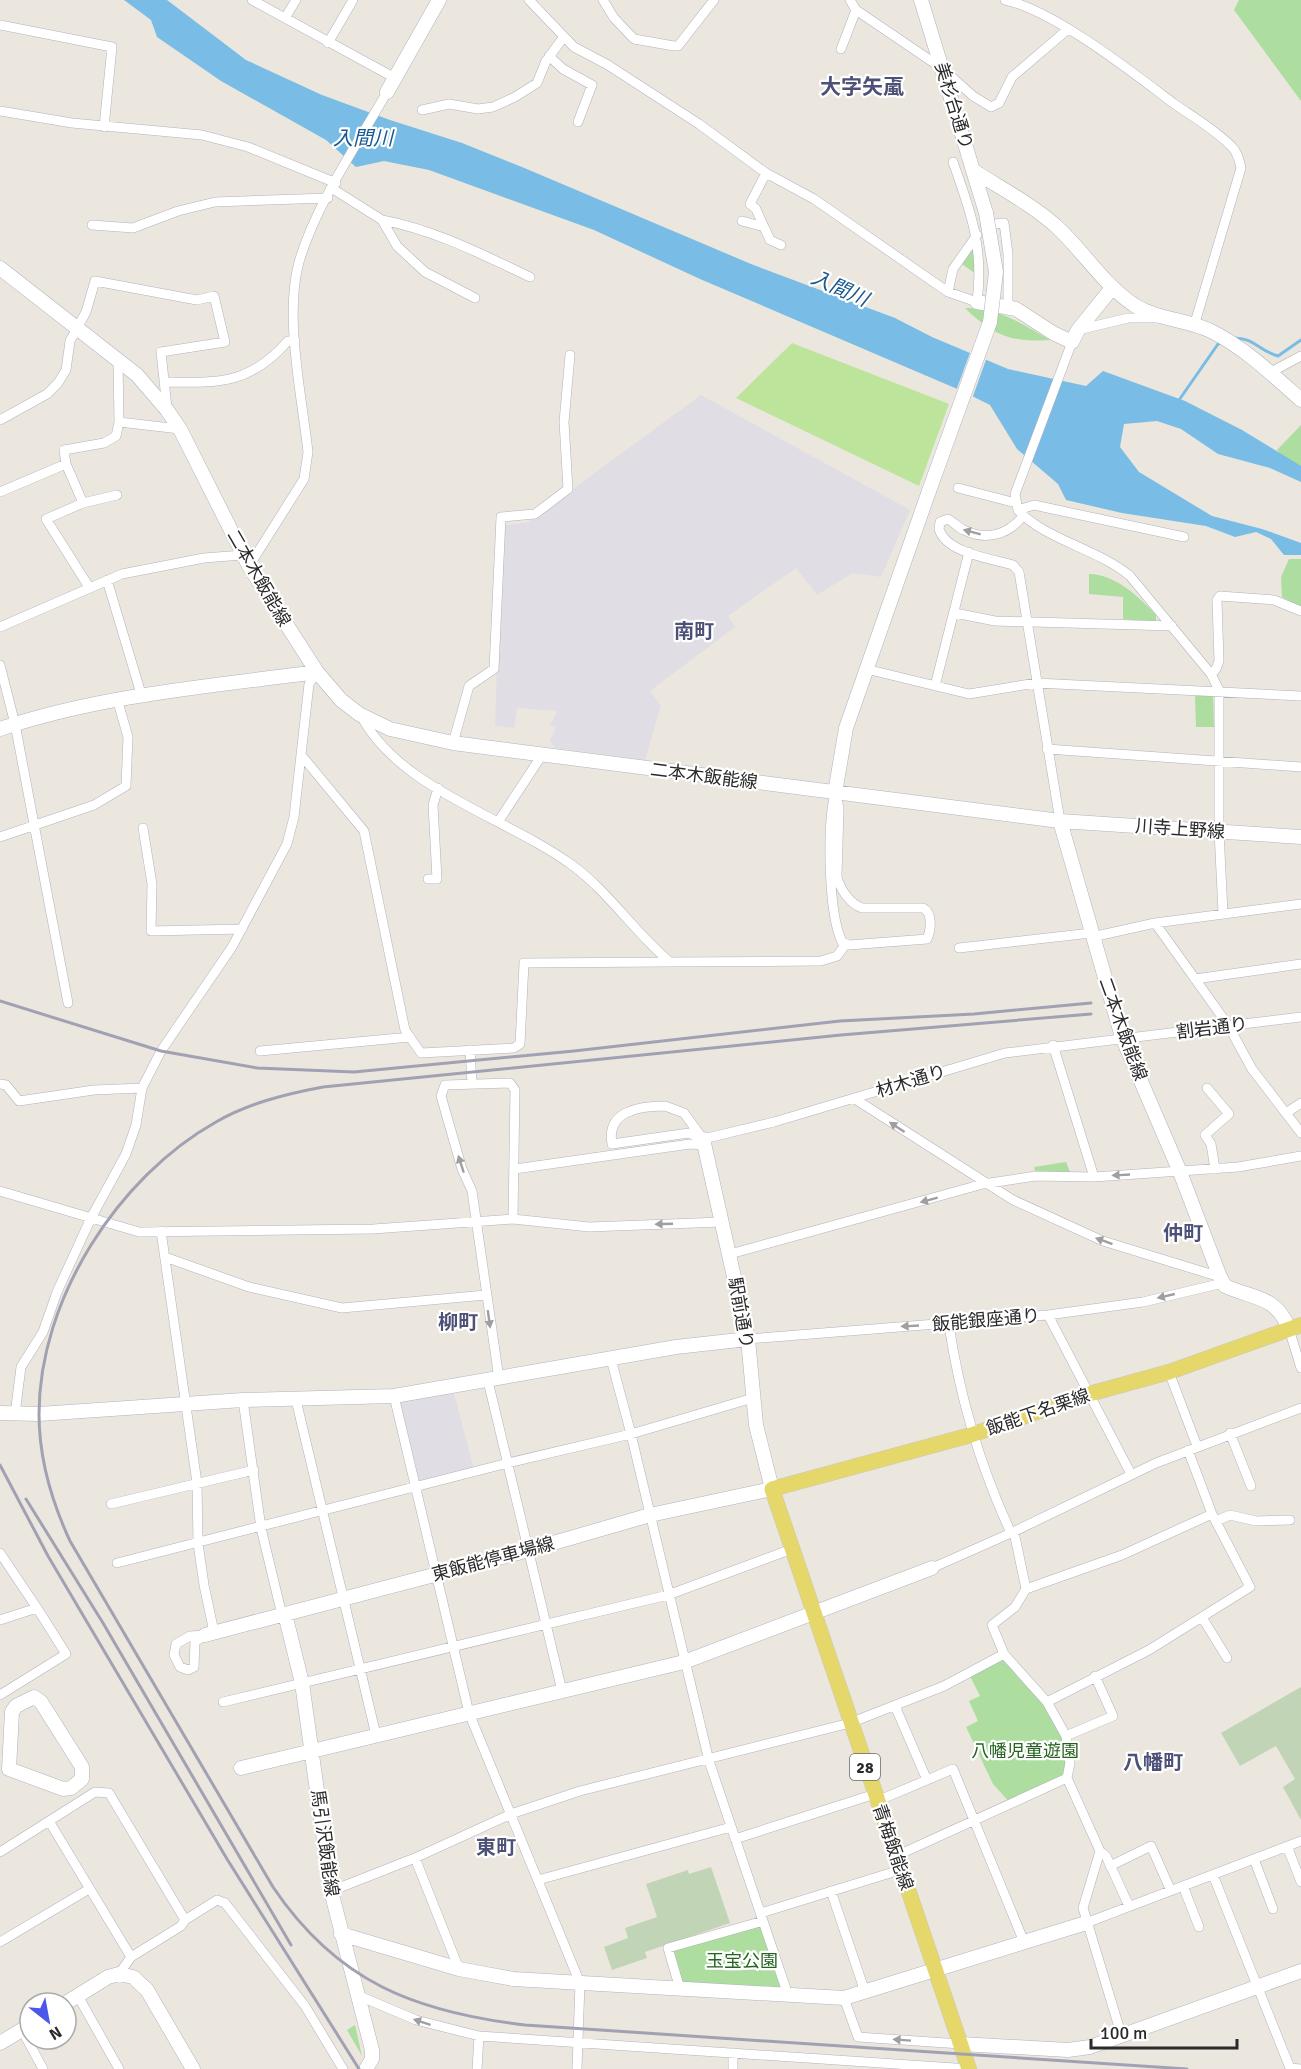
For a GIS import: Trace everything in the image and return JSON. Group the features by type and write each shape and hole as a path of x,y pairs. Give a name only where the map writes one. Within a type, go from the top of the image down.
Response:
{"main road":[{"name":"飯能下名栗線","path":"772,1489 971,1435 1089,1394 1169,1371 1295,1327"},
{"name":"青梅飯能線","path":"772,1489 970,2069"}],"street":[{"path":"252,0 395,78"},
{"path":"285,18 296,0"},
{"path":"328,43 353,0"},
{"path":"0,627 122,574 204,558 246,561 304,479 309,452 294,340 298,264 312,228 328,198 439,0"},
{"path":"529,0 563,38 699,124 766,173 814,199 948,292 976,302 1008,306 1025,312 1053,333 1075,336 1128,318 1162,318"},
{"path":"603,0 614,18 634,39 678,46 714,0"},
{"path":"849,0 856,10 943,69 973,96 991,107 999,103 1012,78 1067,30"},
{"name":"美杉台通り","path":"835,793 846,728 992,314 996,272 986,213 921,0"},
{"path":"1005,0 1019,3 1067,30 1216,133 1236,152 1241,168 1194,326"},
{"path":"841,49 856,10"},
{"path":"0,25 112,47 104,127"},
{"path":"422,110 449,104 478,109 515,97 537,82 549,56 563,38"},
{"path":"549,56 563,69 592,85 578,122"},
{"path":"0,111 104,127 202,135 248,147 336,184 381,220 397,246 425,272 476,298"},
{"path":"953,162 976,231 980,260 976,302"},
{"path":"974,171 1044,216 1113,288 1134,305 1162,318 1194,326 1220,336 1270,372 1301,400"},
{"path":"766,173 750,204 756,209 770,240 781,245"},
{"path":"92,225 133,228 178,211 215,202 328,198"},
{"path":"381,220 410,225 445,237 530,277"},
{"path":"742,221 764,227"},
{"path":"948,292 953,269 976,231 1004,223 1008,254 1008,306"},
{"name":"二本木飯能線","path":"0,268 118,360 144,383 168,410 180,429 246,561 317,672 341,700 359,714 390,729 453,743 1060,821 1122,1037 1180,1172 1221,1280"},
{"path":"0,420 47,394 58,383 66,370 70,341 78,328 95,281 197,300 214,296 225,342 161,352 168,410"},
{"path":"1060,821 1036,683 1029,620 1019,572 1013,566 946,542 940,535 940,522 948,519 964,531 992,535 1010,531 1062,364 1075,336 1113,288"},
{"path":"164,382 231,380 261,367 288,341 294,340"},
{"path":"453,743 469,686 494,669 501,517 535,514 568,489 564,422 570,356"},
{"path":"1270,372 1301,356"},
{"path":"83,503 66,464 64,450 104,443 116,436 119,422 118,360"},
{"path":"119,422 180,429"},
{"path":"0,492 66,464"},
{"path":"958,488 1018,506 1034,505 1184,537"},
{"path":"89,587 46,519 83,503 117,495"},
{"path":"1018,506 1032,523 1116,564 1130,576 1211,674 1219,690 1219,831 1223,913"},
{"path":"935,686 969,552"},
{"path":"106,580 142,697"},
{"path":"1211,674 1219,661 1217,600 1220,596 1274,600 1301,611"},
{"path":"955,613 994,621 1029,620 1172,626"},
{"path":"0,665 15,724 68,1003"},
{"path":"866,669 969,694 1036,683 1219,690 1301,696"},
{"path":"0,729 142,697 317,672"},
{"path":"15,1414 21,1367 43,1332 57,1292 91,1218 126,1154 136,1125 142,1088 161,1051 242,929 287,844 294,817 309,684 317,672"},
{"path":"0,837 34,827 60,815 94,806 126,786 128,736 118,702"},
{"path":"359,714 370,735 383,750 438,788 572,865 670,962"},
{"path":"1047,749 1301,767"},
{"path":"498,822 542,755"},
{"path":"302,756 364,831 405,1030 422,1053 514,1048 520,1044 524,963 821,962 837,956 845,945 927,939 930,916 923,908 862,908 846,896 837,877 839,808 835,793"},
{"path":"428,879 438,879 433,805 438,788"},
{"path":"835,793 831,809 832,894 840,937 845,945"},
{"name":"川寺上野線","path":"1060,821 1301,837"},
{"path":"143,828 152,884 151,931 242,929"},
{"path":"959,948 1092,935 1155,923 1301,904"},
{"path":"1155,923 1228,1025 1252,1069 1301,1133"},
{"path":"1195,979 1301,964"},
{"name":"割岩通り","path":"1122,1037 1301,1017"},
{"path":"260,1051 410,1037"},
{"name":"材木通り","path":"704,1142 1005,1053 1122,1037"},
{"path":"1053,1045 1094,1177"},
{"path":"470,1050 472,1083"},
{"path":"513,1219 515,1090 510,1083 445,1085 441,1096 462,1169 472,1191 486,1295 494,1380 508,1463 562,1691"},
{"path":"0,1084 6,1085 19,1101 94,1090 142,1088"},
{"path":"1207,1088 1229,1114 1205,1135 1211,1144 1215,1169"},
{"path":"855,1099 984,1184 1046,1217 1103,1241 1221,1280 1261,1297 1295,1327 1301,1368"},
{"path":"1286,1113 1301,1103"},
{"path":"665,1106 684,1113 704,1142 689,1133 612,1144 610,1130 617,1118 625,1113 665,1106"},
{"path":"515,1168 704,1142"},
{"name":"駅前通り","path":"704,1142 748,1339 760,1446 772,1489"},
{"path":"730,1254 984,1184 1036,1176 1094,1177 1215,1169 1301,1156"},
{"path":"0,1191 139,1232 373,1229 476,1219 513,1219 589,1227 722,1222"},
{"path":"161,1231 197,1483 198,1543 209,1634"},
{"path":"165,1257 249,1287 342,1308 486,1295"},
{"name":"飯能銀座通り","path":"748,1339 818,1332 949,1325 1048,1315 1143,1302 1221,1280"},
{"path":"1048,1315 1131,1474"},
{"path":"949,1325 957,1380 971,1435 989,1486 1012,1533 1026,1589"},
{"path":"0,1413 243,1400 394,1396 611,1359 748,1339"},
{"path":"611,1359 632,1434 708,1761 788,1995"},
{"path":"1047,1702 1203,1618 1250,1587 1214,1517 1169,1371"},
{"path":"394,1396 469,1713 580,1983 577,2069"},
{"path":"117,1563 508,1463 632,1434 753,1398"},
{"path":"243,1400 261,1528 283,1614"},
{"path":"296,1400 325,1511 376,1736"},
{"path":"241,1768 684,1662 932,1568 1012,1533 1131,1474 1230,1433 1301,1408"},
{"path":"1230,1433 1251,1486"},
{"path":"111,1504 254,1470"},
{"name":"東飯能停車場線","path":"209,1634 529,1550 650,1515 772,1489"},
{"path":"1129,1906 1110,1866 1100,1851 1067,1778 1070,1763 1066,1736 1047,1702 1005,1654 992,1624 1015,1607 1026,1589 1122,1555 1214,1517 1230,1515 1256,1521 1290,1520"},
{"path":"223,1702 668,1595 792,1549"},
{"path":"0,1553 66,1654 2,1694 16,1706"},
{"path":"0,1620 37,1608"},
{"name":"馬引沢飯能線","path":"283,1614 302,1683 331,1891 372,2066"},
{"path":"1203,1618 1227,1658"},
{"path":"331,1891 415,1858 511,1814 593,1787 708,1761 850,1723 944,1686 1005,1654"},
{"path":"1066,1736 1113,1716 1095,1676"},
{"path":"82,1779 71,1788 63,1789 5,1772 10,1721 16,1706 34,1697 41,1702 82,1767 82,1779 95,1792"},
{"path":"895,1706 927,1780"},
{"path":"735,1839 876,1797 953,1769 1024,1942"},
{"path":"680,1989 668,1948 762,1917 898,1863 975,1821 1067,1778"},
{"path":"0,1852 95,1792 108,1793 184,1920"},
{"path":"49,1821 131,1957"},
{"path":"538,1880 731,1827"},
{"path":"341,1934 459,1969 513,1979 844,1998 1086,1923 1301,1841"},
{"path":"1110,1866 1151,1846 1171,1891"},
{"path":"1287,1846 1301,1882"},
{"path":"1100,1851 1084,1901 1086,1923 1122,2037"},
{"path":"415,1858 459,1969"},
{"path":"1254,1859 1273,1909"},
{"path":"1213,1875 1256,1988 1290,2068 1301,2069"},
{"path":"1183,1886 1199,1927"},
{"path":"0,1942 89,1889"},
{"path":"831,1891 865,1992"},
{"path":"119,1974 131,1957 181,1926 184,1920 217,1900 225,1903 305,2006 344,2069"},
{"path":"844,1998 858,2037 1078,2050 1122,2037 1301,1971"},
{"path":"78,1995 108,1977 119,1974 141,1982 193,2069"},
{"path":"357,1995 416,2020 479,2036 578,2045 733,2053 869,2066 970,2069"},
{"path":"78,2008 119,2069"},
{"path":"0,2043 18,2033"},
{"path":"477,2069 479,2036"},
{"path":"36,2051 43,2069"},
{"path":"733,2053 733,2069"}],"shaded area":[{"path":"701,395 910,510 881,577 853,573 817,595 796,568 728,616 735,627 650,691 661,706 645,760 555,748 550,741 556,727 550,725 557,711 517,708 514,728 495,726 501,526 528,522"},
{"path":"454,1393 474,1469 420,1484 400,1401"}],"green space":[{"path":"1239,0 1301,0 1301,101 1234,10"},
{"path":"975,244 976,274 962,264"},
{"path":"965,308 999,313 1050,340 1024,340 1003,335 984,325"},
{"path":"792,343 949,404 919,486 736,398"},
{"path":"1301,425 1301,480 1277,450"},
{"path":"1289,559 1301,559 1301,607 1282,597 1281,577"},
{"path":"1089,574 1108,578 1126,588 1156,615 1156,623 1123,619 1123,597 1089,594"},
{"path":"1213,693 1214,727 1196,727 1195,694"},
{"path":"1066,1162 1072,1177 1036,1176 1034,1167"},
{"name":"八幡児童遊園","path":"1004,1654 1026,1676 1066,1736 1067,1778 1012,1805 993,1784 966,1727 978,1721 969,1701 980,1696 969,1674"},
{"path":"1301,1687 1301,1820 1283,1787 1295,1779 1276,1746 1240,1766 1221,1733"},
{"path":"711,1867 730,1923 645,1952 647,1958 612,1970 604,1947 628,1938 625,1928 657,1917 646,1884 688,1870 689,1874"},
{"name":"玉宝公園","path":"763,1921 786,1988 680,1989 668,1948"},
{"path":"355,2025 362,2056 347,2030"}],"water":[{"name":"入間川","path":"124,0 167,0 246,60 322,95 462,143 751,264 895,318 932,337 1008,369 1086,386 1103,371 1185,401 1242,430 1301,466 1301,482 1270,468 1218,454 1181,429 1157,421 1124,424 1120,447 1139,472 1212,516 1262,529 1301,543 1301,555 1284,555 1271,539 1256,532 1235,537 1206,526 1122,513 1066,500 1058,484 1017,449 990,405 962,391 700,279 594,230 429,170 384,161 356,167 326,140 221,81 157,37 151,20"}],"pier":[{"path":"971,350 987,357 972,399 956,391"}],"waterway":[{"path":"1232,338 1246,340 1278,356 1301,340"},
{"path":"1177,403 1218,344 1223,342"}],"railway":[{"path":"0,1001 161,1051 257,1068 354,1072 574,1051 840,1021 974,1014 1091,1003"},
{"path":"1091,1014 841,1035 323,1087 255,1104 216,1122 180,1146 147,1175 117,1208 91,1246 69,1286 53,1328 43,1371 39,1414 41,1447 47,1479 70,1541 273,1887 298,1920 324,1947 352,1969 382,1987 414,2001 448,2011 525,2025 1187,2069"},
{"path":"0,1465 48,1556 227,1859 359,2069"},
{"path":"26,1499 103,1623 291,1945"}],"district":[{"name":"大字矢颪","path":"862,87"},
{"name":"南町","path":"694,631"},
{"name":"仲町","path":"1183,1233"},
{"name":"柳町","path":"458,1322"},
{"name":"八幡町","path":"1153,1762"},
{"name":"東町","path":"496,1847"}]}
